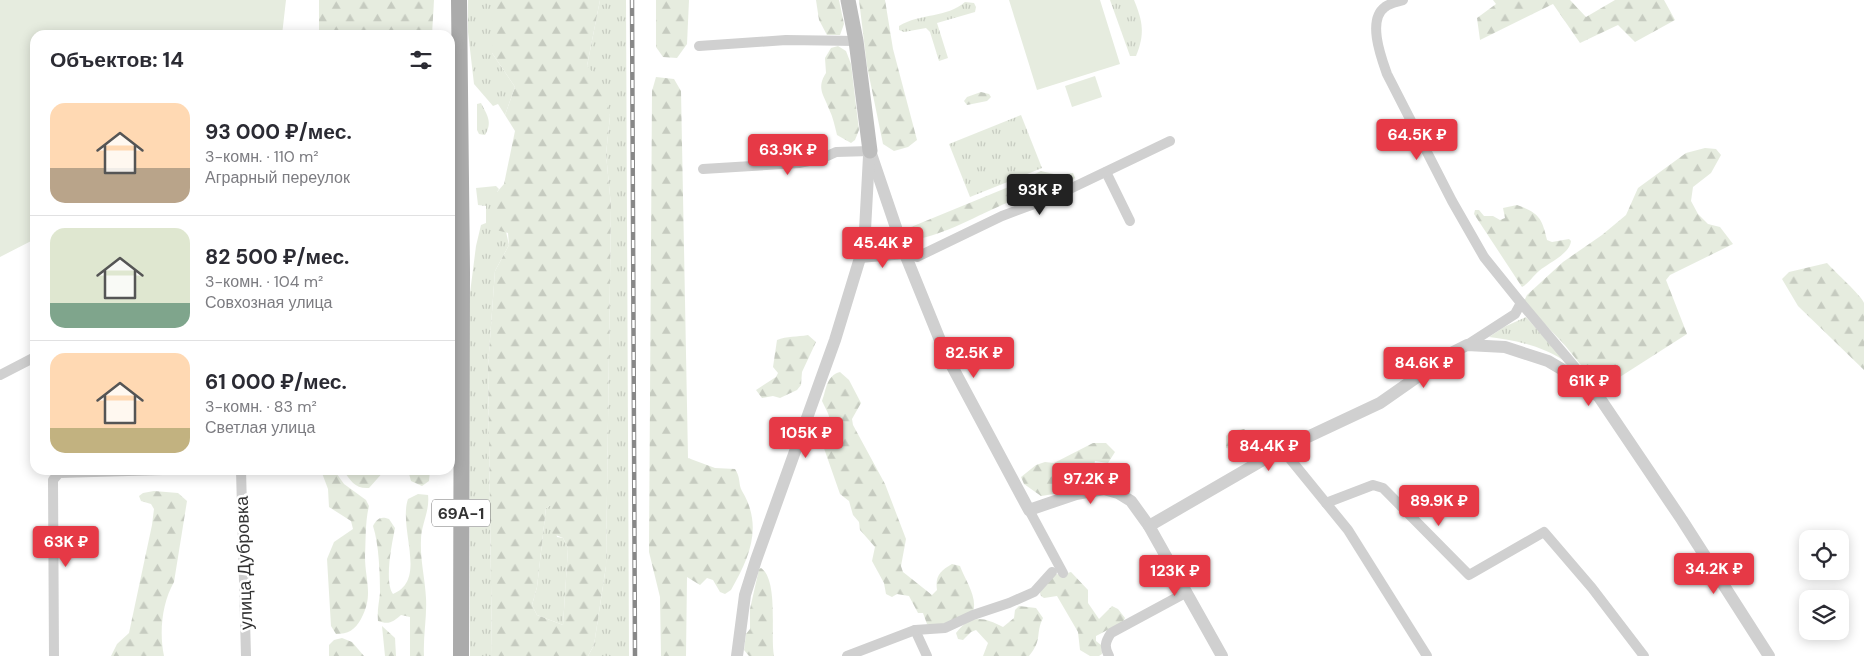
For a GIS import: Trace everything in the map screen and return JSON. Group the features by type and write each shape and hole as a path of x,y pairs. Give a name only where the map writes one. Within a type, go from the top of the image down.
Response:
{"main road":[{"name":"69А-1","path":"459,0 455,123 461,656"},
{"path":"848,0 856,42 870,151"}],"street":[{"path":"1403,0 1383,8 1380,14 1376,36 1379,53 1387,74 1452,201 1484,257 1599,397 1682,520 1769,656"},
{"path":"699,46 786,40 856,42"},
{"path":"860,258 905,254 917,257 1002,216 1053,197 1170,141"},
{"path":"703,168 799,163 823,158 836,152 870,151"},
{"path":"870,151 905,254 946,355 1063,574"},
{"path":"737,656 745,596 756,560 835,340 860,258 868,194 870,151"},
{"path":"1106,172 1130,221"},
{"path":"1149,526 1282,449 1380,403 1453,352 1515,314 1521,303"},
{"path":"1467,345 1505,347 1548,361 1575,377 1599,397"},
{"path":"0,375 30,360"},
{"path":"1282,449 1348,530 1426,656"},
{"path":"54,656 53,480 57,475"},
{"name":"улица Дубровка","path":"241,475 246,656"},
{"path":"1326,503 1373,485 1384,488 1469,575 1544,532 1644,656"},
{"path":"1030,510 1076,494 1104,489 1131,501 1149,526 1222,656"},
{"path":"847,656 915,630 945,628 973,615 1009,603 1034,592 1052,572"},
{"path":"1109,656 1105,648 1111,633 1187,592"},
{"path":"915,630 927,656"}],"green space":[{"path":"0,0 286,0 283,30 30,30 30,242 0,257"},
{"path":"319,0 434,0 432,30 319,30"},
{"path":"468,0 492,0 492,53 515,87 505,115 498,104 493,106 474,84 468,32"},
{"path":"492,0 600,0 587,66 601,81 610,116 606,154 611,206 606,566 594,645 588,656 492,656 488,366 495,271 509,245 508,233 496,230 497,192 504,184 515,131 505,115 515,87 492,53","holes":["551,505 551,533 563,538 568,548 563,625 537,615 532,605 537,587 546,508"]},
{"path":"600,0 626,0 629,656 588,656 594,645 606,566 611,206 606,154 610,116 587,66"},
{"path":"656,0 689,0 687,44 677,58 663,57 656,47"},
{"path":"816,0 839,0 844,24 840,35 827,35 819,20"},
{"path":"859,0 885,0 893,49 917,140 908,147 894,151 883,144 867,66"},
{"path":"1009,0 1100,0 1120,64 1037,90"},
{"path":"1110,0 1134,0 1142,28 1141,41 1136,56 1130,56"},
{"path":"1493,0 1570,0 1586,17 1615,0 1664,0 1675,20 1635,42 1618,25 1580,43 1553,4 1480,40 1477,18 1496,4"},
{"path":"965,2 974,3 976,7 975,12 937,23 948,58 939,61 930,32 926,28 904,32 899,30 899,26 907,22 950,11"},
{"path":"838,46 846,51 851,64 859,130 855,140 851,143 837,135 821,87 826,73 825,58 831,48"},
{"path":"1095,76 1102,97 1072,107 1065,86"},
{"path":"656,77 674,79 681,91 688,458 715,468 735,469 752,517 753,529 744,566 731,590 725,594 720,592 713,580 707,578 700,585 687,577 686,656 661,656 660,597 649,552 652,91"},
{"path":"981,92 989,94 991,97 987,101 967,105 964,101 967,97"},
{"path":"481,103 489,122 485,135 479,134 477,130 477,104"},
{"path":"1021,115 1042,168 970,197 949,144"},
{"path":"1705,148 1716,149 1721,155 1711,173 1693,187 1691,201 1698,214 1708,224 1720,227 1733,244 1670,275 1666,280 1687,334 1612,382 1597,382 1524,301 1527,295 1563,262 1602,235 1626,215 1638,188 1686,153"},
{"path":"1041,171 1058,175 1073,173 1075,178 1060,187 1009,202 937,234 912,240 908,232 911,227 1006,188"},
{"path":"496,186 499,189 497,192 509,245 495,271 488,366 492,656 470,656 469,301 476,246 481,225 486,223 486,206 478,205 476,188"},
{"path":"1517,205 1538,217 1547,240 1552,242 1569,239 1571,241 1570,246 1563,254 1539,271 1522,287 1474,214 1475,210 1479,210 1484,216 1493,216 1500,220 1505,218 1503,208"},
{"path":"1827,263 1864,303 1864,370 1798,306 1782,279 1789,272"},
{"path":"1526,317 1567,363 1559,357 1530,345 1489,337 1504,327"},
{"path":"808,335 816,342 802,372 801,385 797,390 780,398 773,396 762,398 756,390 776,377 778,373 773,367 777,340"},
{"path":"840,372 849,380 861,403 852,419 853,425 885,484 906,539 901,566 903,572 932,595 937,590 937,581 941,572 952,564 960,566 974,600 973,612 950,623 933,626 927,624 923,613 918,613 909,596 897,594 892,597 886,594 884,583 872,561 875,547 860,530 859,522 853,515 849,501 840,494 819,434 829,418 822,401 826,387 832,376"},
{"path":"1244,429 1251,435 1247,445 1236,450 1226,448 1226,436 1229,433 1235,443 1241,440 1236,430"},
{"path":"1093,443 1106,443 1115,452 1108,463 1095,461 1093,470 1054,494 1041,496 1024,484 1021,477 1036,465 1045,462 1054,463"},
{"path":"323,475 338,475 344,484 366,500 369,506 366,524 365,556 368,588 367,603 356,626 351,631 340,634 336,634 331,626 327,559 334,542 353,529 351,521 329,507 328,489"},
{"path":"347,475 381,475 369,488 357,486"},
{"path":"409,475 430,475 429,481 422,486 411,481"},
{"path":"154,491 178,493 187,501 174,582 164,608 162,637 164,656 111,656 117,644 129,633 152,525 154,509 151,504 141,501 139,496 143,493"},
{"path":"418,494 428,495 427,512 421,540 426,598 424,656 410,656 410,617 401,615 391,622 378,621 379,568 377,541 373,526 377,520 383,518 389,519 395,528 389,572 390,588 393,594 403,587 409,577 410,552 406,511 408,499"},
{"path":"551,505 557,537 563,538 568,548 563,625 537,615 532,605 537,587 546,508"},
{"path":"761,568 767,574 772,596 774,656 749,656 744,650 746,634 750,629 750,609 759,569"},
{"path":"1071,572 1088,590 1088,603 1099,619 1112,606 1118,609 1125,618 1123,622 1096,636 1096,641 1101,645 1102,654 1099,656 1090,656 1080,650 1078,632 1057,596 1044,598 1041,596 1040,592 1054,573 1060,575"},
{"path":"1019,606 1036,608 1043,618 1036,645 1029,656 983,656 988,643 976,630 963,640 958,639 956,633 972,620 983,619 1003,627 1014,618 1015,610"},
{"path":"382,626 395,638 396,656 385,656"},
{"path":"342,638 352,642 364,656 329,656 329,645 334,640"}],"railway":[{"path":"632,0 635,656"}]}
